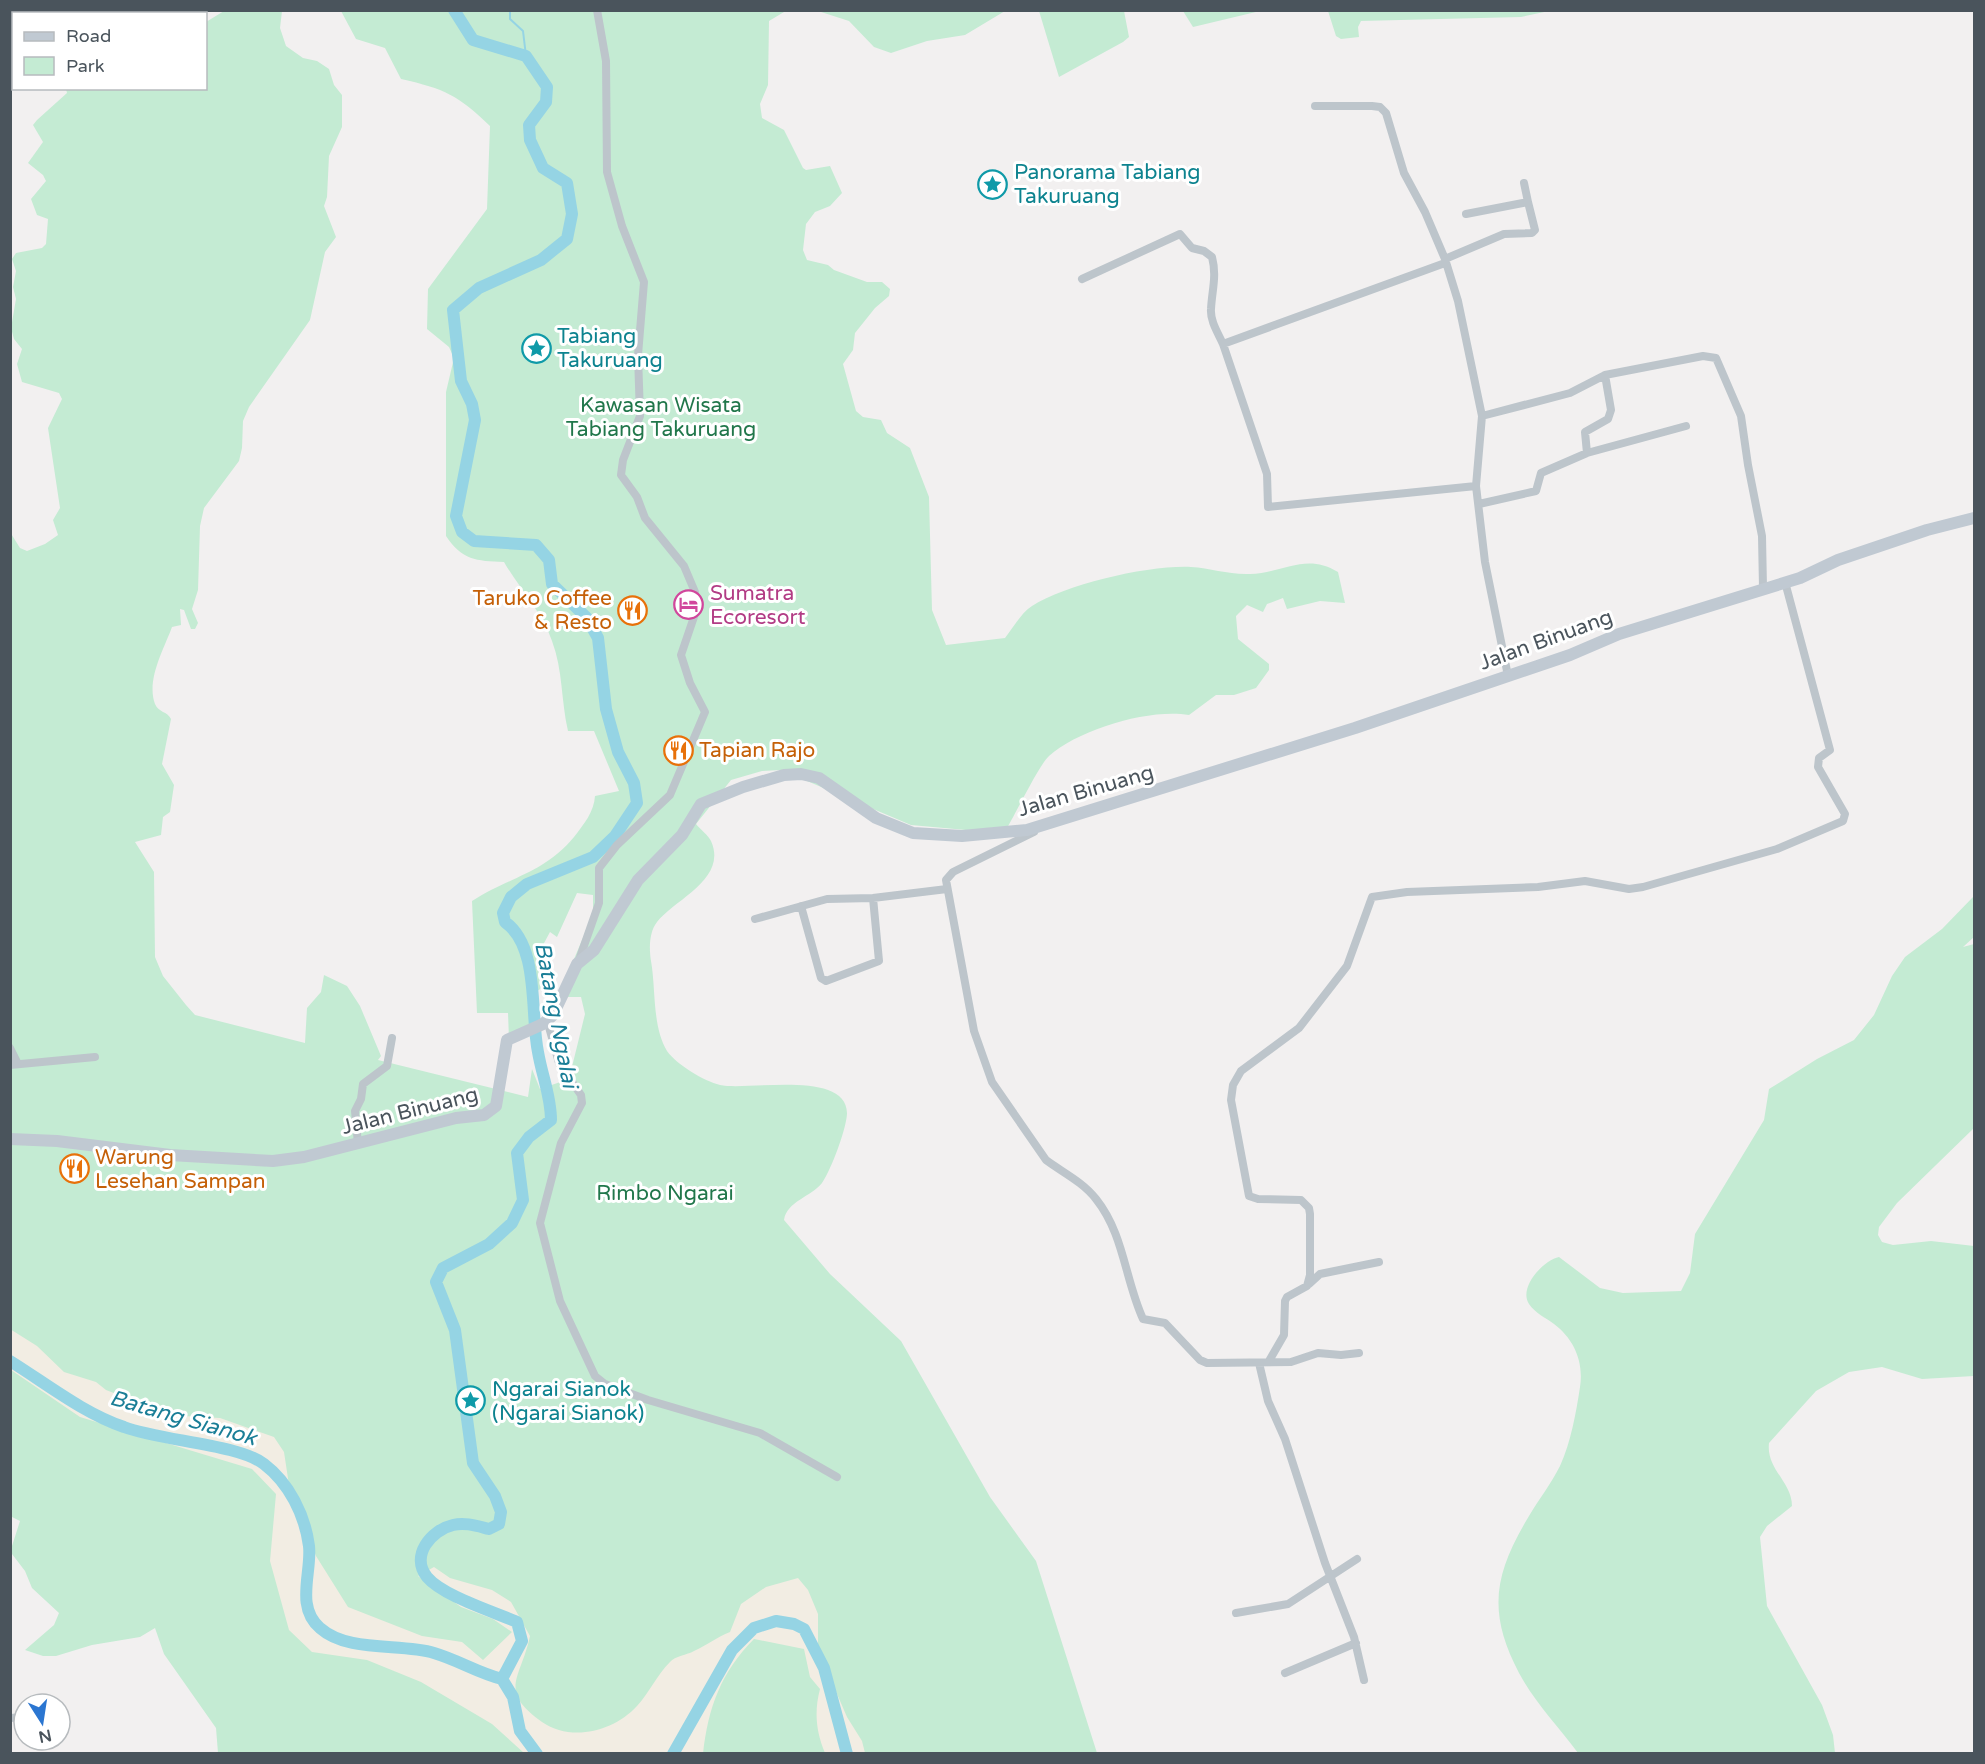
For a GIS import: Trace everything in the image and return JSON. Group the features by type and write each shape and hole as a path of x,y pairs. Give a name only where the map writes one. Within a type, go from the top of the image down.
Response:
{"main road":[{"name":"Jalan Binuang","path":"10,1140 57,1141 170,1155 273,1161 358,1144 456,1118 489,1113 496,1106 507,1040 545,1022 560,1005 577,964 594,950 638,880 682,835 701,804 784,775 801,774 819,778 876,818 913,833 962,836 1028,830 1046,826 1314,742 1508,676 1619,634 1785,582 1899,539 1974,518"}],"street":[{"path":"577,964 599,903 599,868 617,845 670,795 705,712 690,683 681,655 696,611 695,592 684,566 645,518 637,497 621,475 623,460 640,416 638,355 644,282 622,226 607,172 606,61 597,10"},
{"path":"1315,106 1372,106 1380,107 1386,112 1407,179 1425,212 1445,261 1458,301 1482,416 1476,486 1485,562 1508,676"},
{"path":"1223,344 1445,261 1504,234 1532,233 1535,230 1524,183"},
{"path":"1466,214 1528,202"},
{"path":"1082,279 1180,234 1192,248 1212,257 1215,288 1211,310 1214,326 1223,344 1267,474 1268,507 1476,486"},
{"path":"1482,416 1570,393 1605,375 1703,356 1716,358 1721,365 1741,416 1762,536 1763,588"},
{"path":"1587,453 1585,432 1603,424 1608,419 1611,410 1605,375"},
{"path":"1479,504 1536,491 1541,473 1545,469 1587,453 1686,426"},
{"path":"1307,1286 1310,1275 1309,1208 1305,1202 1294,1198 1258,1199 1249,1196 1232,1113 1233,1084 1241,1071 1257,1057 1299,1028 1347,966 1372,897 1407,891 1538,887 1585,881 1629,889 1643,887 1777,849 1843,821 1845,814 1818,767 1819,758 1830,750 1785,582"},
{"path":"1046,826 953,872 946,880 974,1031 992,1082 1046,1160 1095,1197 1108,1216 1143,1319 1166,1323 1200,1360 1207,1363 1291,1362 1318,1353 1341,1355 1359,1353"},
{"path":"755,919 827,899 873,898 948,889"},
{"path":"801,906 816,968 821,978 826,981 879,961 873,898"},
{"path":"545,1022 561,1068 581,1095 582,1103 555,1160 540,1216 541,1231 560,1301 595,1376 605,1384 648,1400 760,1433 837,1477"},
{"path":"358,1144 355,1111 361,1099 363,1084 387,1066 392,1038"},
{"path":"10,1048 14,1065 95,1057"},
{"path":"1269,1361 1284,1335 1285,1301 1320,1274 1378,1262"},
{"path":"1259,1363 1268,1401 1285,1439 1329,1576 1356,1643 1364,1680"},
{"path":"1236,1613 1288,1604 1357,1559"},
{"path":"1285,1672 1356,1643"}],"green space":[{"path":"131,10 133,12 12,12 11,62 11,11"},
{"path":"1005,10 965,35 927,41 891,53 874,47 849,21 818,11"},
{"path":"224,11 282,11 280,28 286,46 303,58 317,61 329,69 334,85 342,95 342,127 329,156 327,197 324,206 336,237 325,252 310,320 249,407 243,421 239,461 204,508 200,526 198,590 192,609 198,623 195,629 191,629 184,610 180,609 181,625 172,627 154,675 155,704 171,719 162,764 174,785 170,812 163,817 161,835 135,842 154,872 155,957 163,976 195,1015 305,1043 307,1008 321,992 324,975 347,986 360,1006 381,1056 378,1060 528,1097 532,1069 540,1089 569,1079 585,1014 581,997 558,997 593,914 593,895 577,893 557,937 550,932 543,945 545,986 534,993 533,1027 509,1039 508,1013 477,1013 472,901 550,859 574,837 585,823 591,813 595,796 619,791 594,731 568,731 556,652 548,630 504,562 470,558 458,550 446,536 446,392 454,358 449,347 427,329 428,289 487,209 490,126 469,107 450,95 429,86 401,79 385,48 356,39 341,11 817,11 784,12 769,21 768,85 760,104 762,118 784,130 803,168 806,170 830,166 842,193 830,206 815,212 806,224 803,250 807,260 828,265 834,270 867,282 882,282 890,289 889,296 875,308 855,333 853,350 843,364 856,411 863,417 881,420 887,433 910,448 929,497 932,610 946,645 1005,638 1028,609 1047,598 1087,583 1131,573 1191,567 1250,574 1305,564 1326,566 1338,572 1345,603 1320,601 1287,609 1283,598 1267,604 1263,612 1247,605 1236,616 1238,639 1269,664 1269,670 1256,688 1234,695 1216,695 1189,715 1155,715 1135,718 1096,729 1078,737 1062,746 1045,761 1007,828 966,830 911,825 781,770 762,771 731,780 696,824 711,841 714,854 712,866 697,887 657,922 651,936 650,956 659,1030 667,1051 677,1062 699,1076 720,1085 815,1087 832,1091 843,1100 847,1114 846,1121 830,1169 817,1188 790,1208 784,1220 830,1274 901,1341 990,1497 1036,1561 1097,1753 218,1753 216,1728 164,1654 155,1628 140,1637 92,1645 56,1656 43,1656 25,1650 54,1625 59,1613 32,1588 25,1571 12,1554 12,1546 20,1521 10,1516 10,532 20,548 27,551 45,544 58,535 53,520 60,508 48,428 62,399 59,393 22,382 17,364 22,349 14,339 11,328 16,299 13,287 16,271 12,259 16,253 42,248 46,244 48,219 37,215 31,199 46,181 43,175 28,163 43,142 33,125 37,120 67,93 66,90 207,90 207,21"},
{"path":"1039,11 1124,11 1129,37 1059,77"},
{"path":"1183,11 1260,11 1193,27"},
{"path":"1328,11 1549,11 1521,17 1361,21 1358,27 1359,37 1341,39 1336,36"},
{"path":"1974,896 1974,937 1963,947 1974,944 1974,1128 1897,1203 1879,1227 1878,1235 1882,1242 1893,1245 1931,1241 1974,1246 1974,1376 1922,1379 1882,1367 1849,1372 1816,1391 1769,1443 1771,1460 1788,1490 1792,1506 1767,1526 1760,1537 1767,1606 1822,1705 1833,1735 1835,1753 1578,1753 1525,1684 1509,1651 1502,1631 1499,1612 1499,1593 1508,1556 1564,1457 1575,1417 1581,1378 1579,1360 1572,1344 1561,1330 1537,1313 1529,1304 1527,1290 1530,1282 1546,1263 1559,1257 1600,1288 1623,1293 1681,1291 1690,1273 1695,1234 1764,1120 1769,1089 1817,1059 1854,1040 1874,1015 1892,976 1905,957 1942,929"}],"sand":[{"path":"10,1329 37,1346 64,1372 96,1382 106,1390 124,1397 145,1414 220,1418 274,1437 284,1452 289,1485 316,1556 348,1607 422,1636 462,1642 483,1660 512,1632 493,1619 461,1607 418,1576 434,1567 450,1578 492,1590 511,1602 530,1636 518,1674 516,1692 528,1711 553,1728 578,1733 604,1728 616,1722 637,1706 672,1660 730,1632 741,1604 766,1587 798,1578 808,1590 818,1614 818,1650 847,1717 862,1741 865,1753 825,1753 817,1721 820,1689 810,1677 804,1649 754,1639 733,1664 718,1692 708,1721 703,1754 524,1753 492,1724 421,1682 367,1660 312,1652 289,1630 270,1561 276,1494 252,1469 80,1417 11,1370"}],"waterway":[{"name":"Batang Ngalai","path":"454,10 473,40 526,56 547,87 546,102 529,125 530,140 543,168 567,183 572,214 567,239 541,260 479,288 453,310 461,381 472,404 475,420 456,516 462,532 474,541 536,545 549,560 552,584 587,618 598,638 606,709 618,752 634,783 637,803 615,836 593,857 527,884 511,897 503,913 505,922 516,933 524,948 529,964 536,1037 550,1103 551,1120 529,1137 517,1153 523,1200 512,1223 489,1244 443,1268 436,1282 455,1330 473,1463 495,1496 501,1512 499,1524 489,1529 458,1524 437,1532 425,1545 422,1553 422,1569 434,1584 444,1590 517,1622 522,1641 502,1679"},
{"path":"510,10 510,19 523,31 526,56"},
{"name":"Batang Sianok","path":"10,1361 80,1406 109,1421 140,1432 218,1447 252,1457 264,1464 288,1490 304,1523 309,1546 306,1600 312,1620 332,1636 345,1641 434,1653 502,1679 513,1697 520,1731 537,1754"},
{"name":"Batang Sianok","path":"673,1754 732,1650 754,1628 776,1621 794,1624 804,1629 824,1668 847,1754"}],"place":[{"name":"Panorama Tabiang Takuruang","path":"993,184"},
{"name":"Tabiang Takuruang","path":"536,348"},
{"name":"Sumatra Ecoresort","path":"689,605"},
{"name":"Taruko Coffee & Resto","path":"633,610"},
{"name":"Tapian Rajo","path":"678,750"},
{"name":"Warung Lesehan Sampan","path":"74,1169"},
{"name":"Ngarai Sianok (Ngarai Sianok)","path":"471,1401"}],"park label":[{"name":"Kawasan Wisata Tabiang Takuruang","path":"661,417"},
{"name":"Rimbo Ngarai","path":"665,1193"}]}
